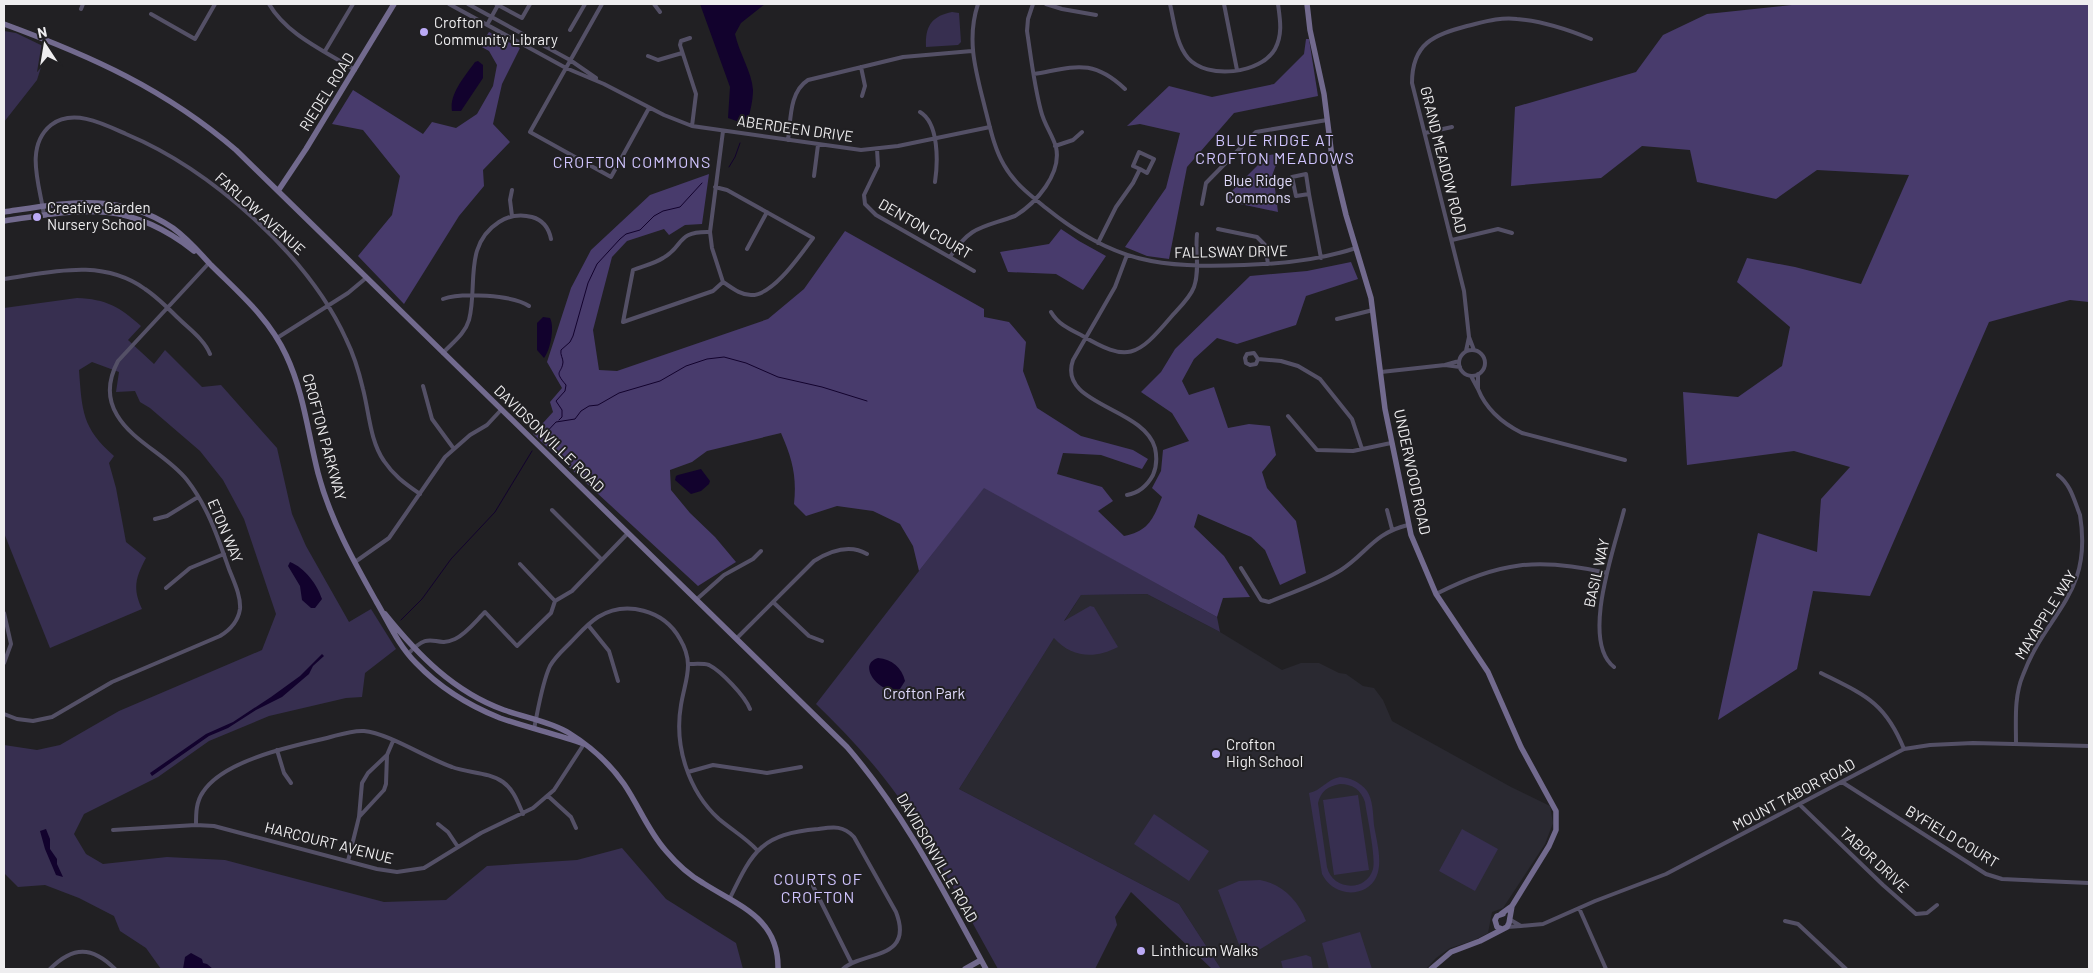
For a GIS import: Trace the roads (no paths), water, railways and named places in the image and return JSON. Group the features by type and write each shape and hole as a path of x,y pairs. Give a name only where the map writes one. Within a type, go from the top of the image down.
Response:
{"street":[{"path":"81,9 83,4"},
{"path":"151,14 195,39 215,4"},
{"path":"269,4 286,26 355,70"},
{"path":"325,51 353,4"},
{"name":"RIEDEL ROAD","path":"278,191 355,70 394,4"},
{"name":"ABERDEEN DRIVE","path":"449,4 566,68 604,84 649,108 692,126 861,150 934,139 990,126"},
{"name":"ABERDEEN DRIVE","path":"468,4 570,60 604,84"},
{"path":"487,25 497,4 522,18 530,4"},
{"path":"570,30 585,4"},
{"path":"602,4 530,132 611,177 649,108"},
{"path":"654,4 660,12"},
{"name":"FALLSWAY DRIVE","path":"978,4 973,30 972,51 996,149 1013,180 1067,224 1098,243 1127,255 1156,263 1196,267 1268,264 1321,258 1356,248"},
{"path":"950,256 960,241 971,231 1015,216 1035,199 1055,169 1057,155 1040,110 1027,25 1033,4"},
{"path":"1046,4 1062,9 1096,14"},
{"path":"1170,4 1181,47 1188,58 1194,64 1209,71 1224,72 1258,64 1271,56 1281,29 1278,4"},
{"path":"1224,4 1237,70"},
{"name":"UNDERWOOD ROAD","path":"1307,4 1310,30 1320,71 1332,157 1356,248 1368,284 1391,443 1408,525 1436,594 1488,672 1521,747 1556,811 1557,823 1553,837 1512,906 1509,918"},
{"name":"GRAND MEADOW ROAD","path":"1474,350 1469,337 1464,291 1412,83 1412,70 1415,59 1429,40 1440,34 1493,19 1505,18 1555,26 1591,39"},
{"name":"DAVIDSONVILLE ROAD","path":"4,24 72,50 156,91 217,134 278,191 836,736 878,784 912,835 986,969"},
{"path":"690,38 680,43 696,94 692,126"},
{"path":"788,140 794,96 800,86 813,78 911,56 972,51"},
{"path":"648,56 658,60 682,53"},
{"path":"861,67 865,86 862,96"},
{"path":"1034,74 1074,67 1090,67 1111,76 1125,89"},
{"path":"920,112 930,121 934,139 938,163 935,182"},
{"name":"FARLOW AVENUE","path":"44,214 35,159 36,149 40,139 48,129 56,122 68,118 86,119 115,129 153,147 210,183 238,206 298,263 329,305 347,340 357,367 378,450 396,476 420,494"},
{"path":"1202,204 1206,183 1256,132 1327,120"},
{"path":"1425,134 1452,127"},
{"path":"715,187 728,190 813,238 785,273 765,292 754,295 744,294 723,282 712,248 710,232 715,187 723,131"},
{"path":"1055,146 1073,140 1082,132"},
{"path":"814,176 818,145"},
{"name":"DENTON COURT","path":"877,149 878,166 865,191 865,204 876,215 974,270"},
{"path":"1140,152 1154,159 1148,173 1140,169 1133,166 1140,152"},
{"path":"1098,243 1116,207 1133,183 1140,169"},
{"path":"1309,194 1296,196 1292,176 1306,174 1321,258"},
{"path":"512,190 510,200 512,216"},
{"name":"CROFTON PARKWAY","path":"4,212 83,202 125,206 156,218 188,240 257,310 277,338 299,386 323,492 341,536 394,635 408,654 437,682 467,702 500,718 584,744"},
{"name":"CROFTON PARKWAY","path":"4,221 71,210 95,210 138,219 166,232 209,263"},
{"path":"747,249 767,212"},
{"path":"443,353 464,332 470,313 474,258 478,247 491,228 512,216 525,216 537,219 548,229 551,239"},
{"path":"1218,229 1258,237 1265,246 1268,264"},
{"path":"1452,240 1498,229 1512,233"},
{"path":"710,232 697,232 686,235 664,258 632,270 623,322 713,290 723,282"},
{"path":"1051,312 1061,324 1104,348 1115,352 1127,352 1144,346 1150,342 1194,287 1198,234"},
{"path":"1127,255 1118,281 1072,365 1071,374 1074,383 1080,391 1138,424 1148,434 1154,446 1156,462 1151,477 1138,492 1127,495"},
{"name":"ETON WAY","path":"4,714 17,719 34,721 52,716 112,682 227,632 239,614 240,602 224,554 211,520 198,497 180,472 122,422 113,408 110,397 111,378 118,361 209,263"},
{"path":"4,279 66,270 96,270 122,276 153,295 203,342 210,354"},
{"path":"277,338 353,290 366,278"},
{"path":"443,299 454,296 513,299 529,306"},
{"path":"1337,319 1373,310"},
{"name":"GRAND MEADOW ROAD","path":"1466,351 1469,337"},
{"path":"1471,376 1478,374 1483,369 1484,359 1481,353 1474,350 1466,351 1462,354 1459,361 1460,367 1463,372 1471,376 1486,403 1509,427 1522,433 1625,460"},
{"path":"1258,359 1281,361 1298,366 1320,379 1352,419 1362,449"},
{"path":"1381,372 1445,365 1459,361"},
{"path":"1445,365 1460,367"},
{"path":"1478,374 1478,389"},
{"path":"423,386 432,420 454,449"},
{"path":"355,562 390,538 435,469 454,449 470,435 487,425 501,410"},
{"path":"1288,416 1317,450 1349,451 1391,443"},
{"path":"2058,475 2070,488 2087,535 2087,543"},
{"path":"155,519 167,516 198,497"},
{"path":"552,510 602,560"},
{"path":"1387,510 1392,529"},
{"name":"BASIL WAY","path":"1614,667 1604,655 1599,626 1600,602 1624,510"},
{"path":"1240,568 1261,600 1269,602 1339,571 1378,537 1392,529 1408,525"},
{"path":"408,654 413,648 427,639 442,642 455,639 485,612 517,646 551,613 555,601 572,591 628,533"},
{"path":"737,638 810,564 820,557 831,552 852,548 867,554"},
{"path":"697,599 724,575 753,559 760,551"},
{"path":"166,588 190,568 224,554"},
{"path":"520,564 555,601"},
{"path":"1436,594 1463,580 1488,571 1528,564 1570,565 1607,573"},
{"name":"MAYAPPLE WAY","path":"2016,743 2016,702 2022,676 2036,651 2075,594"},
{"path":"773,602 809,636 822,641"},
{"name":"CROFTON PARKWAY","path":"379,606 413,648 432,666 471,694 503,710 569,733 601,757 617,776 632,798 647,826 671,857 701,882 754,914 766,929 776,951 778,969"},
{"path":"534,728 551,665 588,625 602,615 621,609 639,610 655,614 668,624 680,638 688,664 687,686 681,705 679,734 682,754 688,772 698,794 712,812 757,850"},
{"path":"4,613 6,629 11,644 4,663"},
{"path":"588,625 609,651 618,681"},
{"path":"688,664 705,664 712,667 744,697 750,709"},
{"path":"1822,673 1875,702 1891,722 1904,749"},
{"path":"196,824 197,806 207,786 238,766 277,750 358,731 371,732 450,767 498,779 509,787 523,814"},
{"path":"359,817 384,790 387,755 393,741"},
{"name":"MOUNT TABOR ROAD","path":"1504,928 1543,924 1666,874 1904,749 1930,745 2016,743 2089,746"},
{"name":"HARCOURT AVENUE","path":"113,830 196,824 228,829 388,872 406,872 432,864 491,828 523,814 548,796 584,744"},
{"path":"277,750 284,773 291,783"},
{"path":"348,861 359,817 361,788 364,778 387,755"},
{"path":"688,772 713,765 767,773 800,768"},
{"name":"BYFIELD COURT","path":"1842,782 1986,874 2002,879 2089,883"},
{"path":"548,796 571,817 576,828"},
{"name":"TABOR DRIVE","path":"1800,805 1916,914 1927,913 1937,905"},
{"path":"438,824 448,832 458,847"},
{"path":"730,898 747,864 757,850 774,838 800,830 841,827 845,829 854,837 896,912 899,932 896,940 885,952 868,959 851,962 842,969"},
{"path":"813,886 851,962"},
{"name":"UNDERWOOD ROAD","path":"1501,914 1512,906"},
{"path":"1579,908 1606,969"},
{"path":"1487,937 1495,918 1501,914 1521,926"},
{"path":"1431,969 1451,952 1504,928 1509,918"},
{"path":"1786,921 1798,924 1846,969"},
{"path":"1494,922 1497,927 1504,928"},
{"path":"50,969 62,958 82,951 98,955 114,969"},
{"path":"964,969 981,960"}],"waterway":[{"path":"729,167 740,143"},
{"path":"559,420 562,417 562,410 556,401 565,391 566,385 559,374 563,362 561,350 570,342 573,336 588,283 597,264 626,234 640,230 654,216 663,211 680,207 702,183"},
{"path":"541,438 556,422 575,419 581,411 589,406 598,405 619,393 660,381 686,366 707,359 724,357 746,363 778,377 822,387 867,401"},
{"path":"401,620 422,599 451,559 495,512 532,451"}],"place":[{"name":"Crofton Community Library","path":"424,32"},
{"name":"Creative Garden Nursery School","path":"37,217"},
{"name":"Crofton High School","path":"1216,754"},
{"name":"Linthicum Walks","path":"1141,951"}],"district":[{"name":"BLUE RIDGE AT CROFTON MEADOWS","path":"1275,149"},
{"name":"CROFTON COMMONS","path":"632,162"},
{"name":"COURTS OF CROFTON","path":"818,888"}],"park label":[{"name":"Blue Ridge Commons","path":"1258,190"},
{"name":"Crofton Park","path":"924,694"}]}
